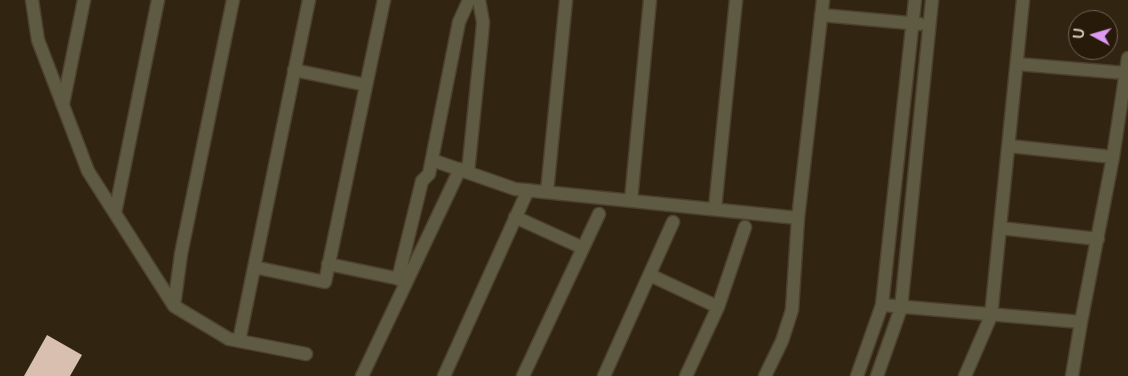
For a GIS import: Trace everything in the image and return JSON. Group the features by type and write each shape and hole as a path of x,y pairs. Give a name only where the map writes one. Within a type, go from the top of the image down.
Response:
{"street":[{"path":"32,0 38,40 88,171 174,306 229,339 306,354"},
{"path":"63,104 84,0"},
{"path":"115,213 158,0"},
{"path":"174,306 181,254 233,0"},
{"path":"239,341 309,0"},
{"path":"254,267 325,282 384,0"},
{"path":"403,280 422,181 429,174 460,22 469,0"},
{"path":"362,376 403,280 464,170 482,35 483,22 479,0"},
{"path":"547,192 566,0"},
{"path":"631,200 650,0"},
{"path":"715,208 736,0"},
{"path":"765,376 782,340 792,310 798,218 823,0"},
{"path":"856,376 882,305 915,0"},
{"path":"877,376 901,308 932,0"},
{"path":"965,376 991,316 1023,0"},
{"path":"821,15 930,25"},
{"path":"1072,376 1080,322 1098,240 1113,157 1128,58"},
{"path":"1017,64 1126,73"},
{"path":"294,70 366,86"},
{"path":"1009,146 1113,157"},
{"path":"432,160 515,188 798,218"},
{"path":"444,376 528,190"},
{"path":"523,376 599,214"},
{"path":"515,217 583,248"},
{"path":"604,376 673,222"},
{"path":"686,376 718,307 745,227"},
{"path":"1000,228 1098,240"},
{"path":"328,264 403,280"},
{"path":"650,275 718,307"},
{"path":"882,305 991,316 1080,322"}],"building":[{"path":"47,335 82,355 70,376 24,376"}]}
